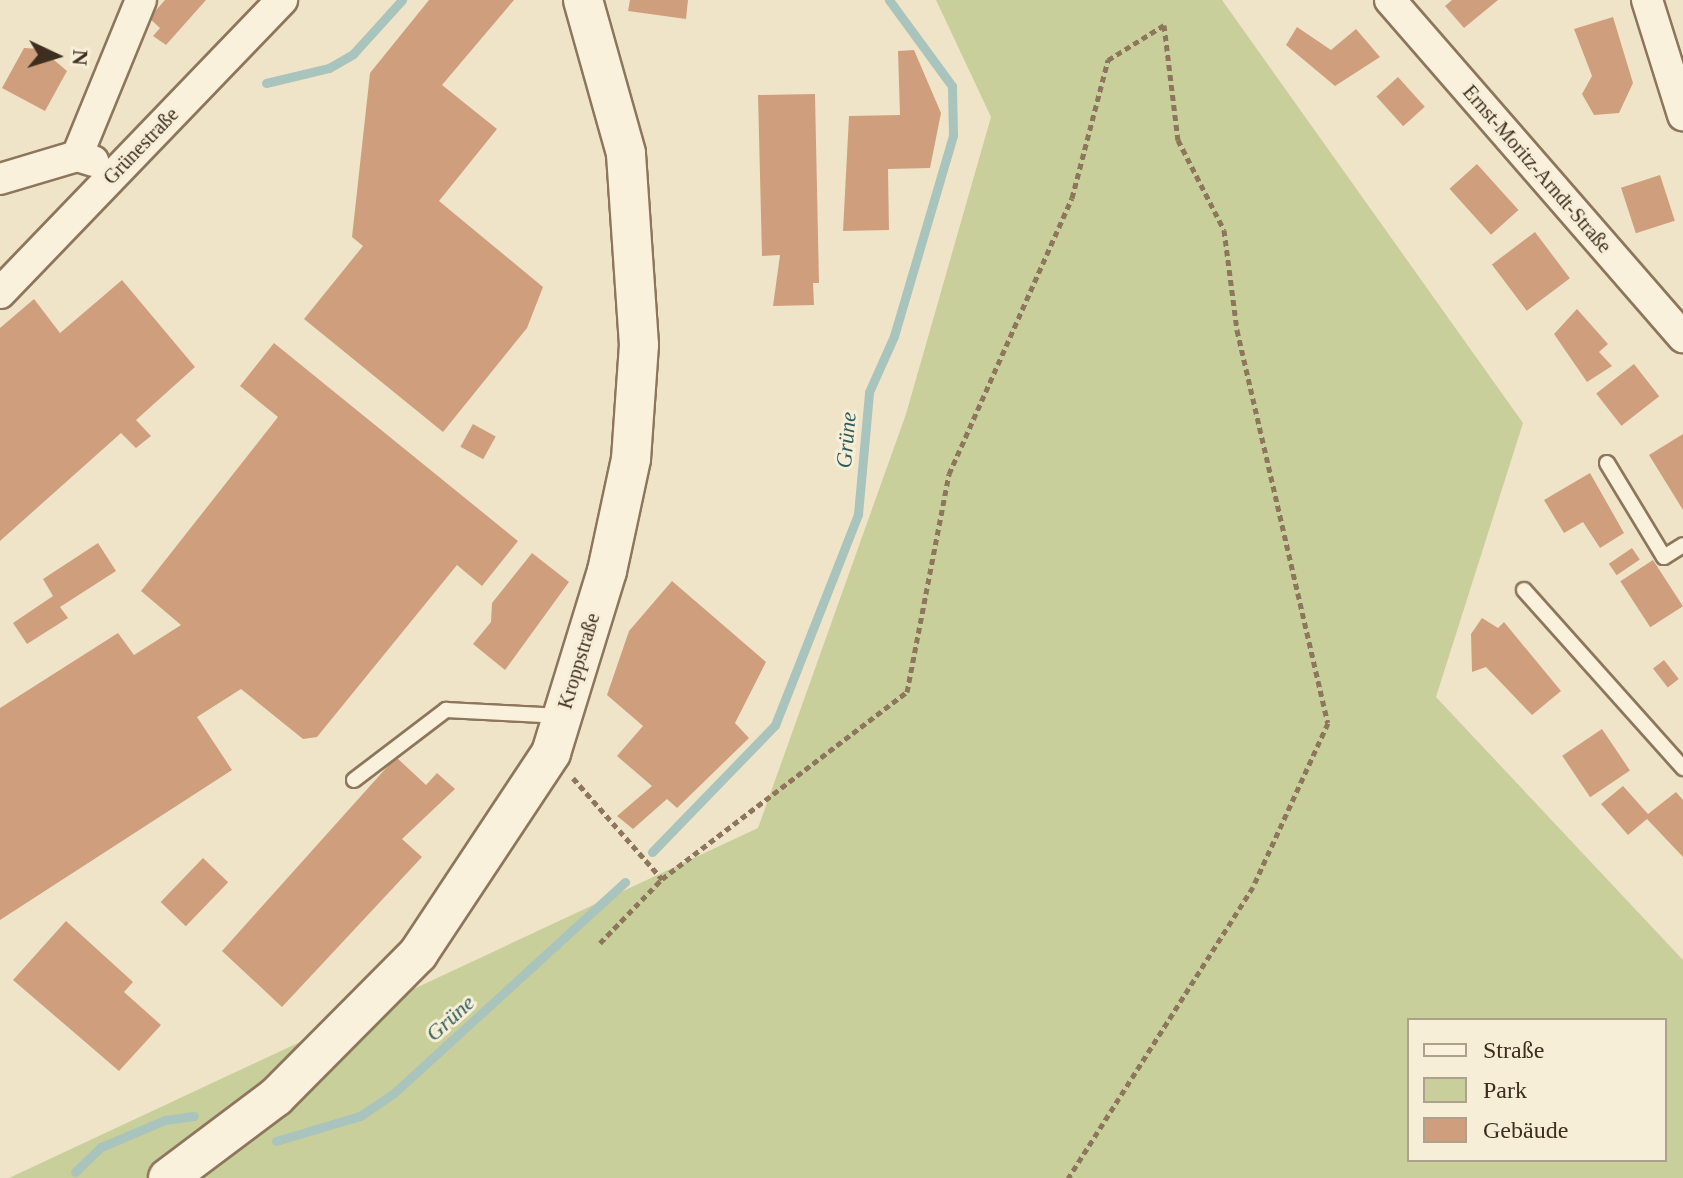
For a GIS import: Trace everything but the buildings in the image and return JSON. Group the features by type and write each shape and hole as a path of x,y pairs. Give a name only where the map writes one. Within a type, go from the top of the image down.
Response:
{"street":[{"path":"77,156 141,0"},
{"name":"Grünestraße","path":"0,293 282,0"},
{"name":"Kroppstraße","path":"168,1178 276,1097 418,954 551,753 607,571 631,459 639,345 626,153 583,0"},
{"name":"Ernst-Moritz-Arndt-Straße","path":"1390,0 1683,337"},
{"path":"1647,0 1683,115"},
{"path":"0,179 77,156 118,168"}],"lane":[{"path":"1607,463 1664,557 1683,545"},
{"path":"1524,590 1683,768"},
{"path":"354,780 446,710 562,716"}],"path":[{"path":"600,943 662,879 907,692 949,474 1072,198 1108,60 1164,25 1178,140 1224,230 1237,330 1328,723 1253,887 1068,1178"},
{"path":"551,753 662,879"}],"green space":[{"path":"936,0 1222,0 1523,423 1436,697 1683,960 1683,1178 9,1178 758,828 906,414 991,117"}],"waterway":[{"path":"266,83 329,68 353,54 402,0"},
{"name":"Grüne","path":"652,852 775,725 858,514 869,392 894,336 953,135 952,86 889,0"},
{"name":"Grüne","path":"276,1141 360,1116 394,1093 625,882"},
{"name":"Grüne","path":"75,1172 101,1147 165,1120 194,1116"}]}
